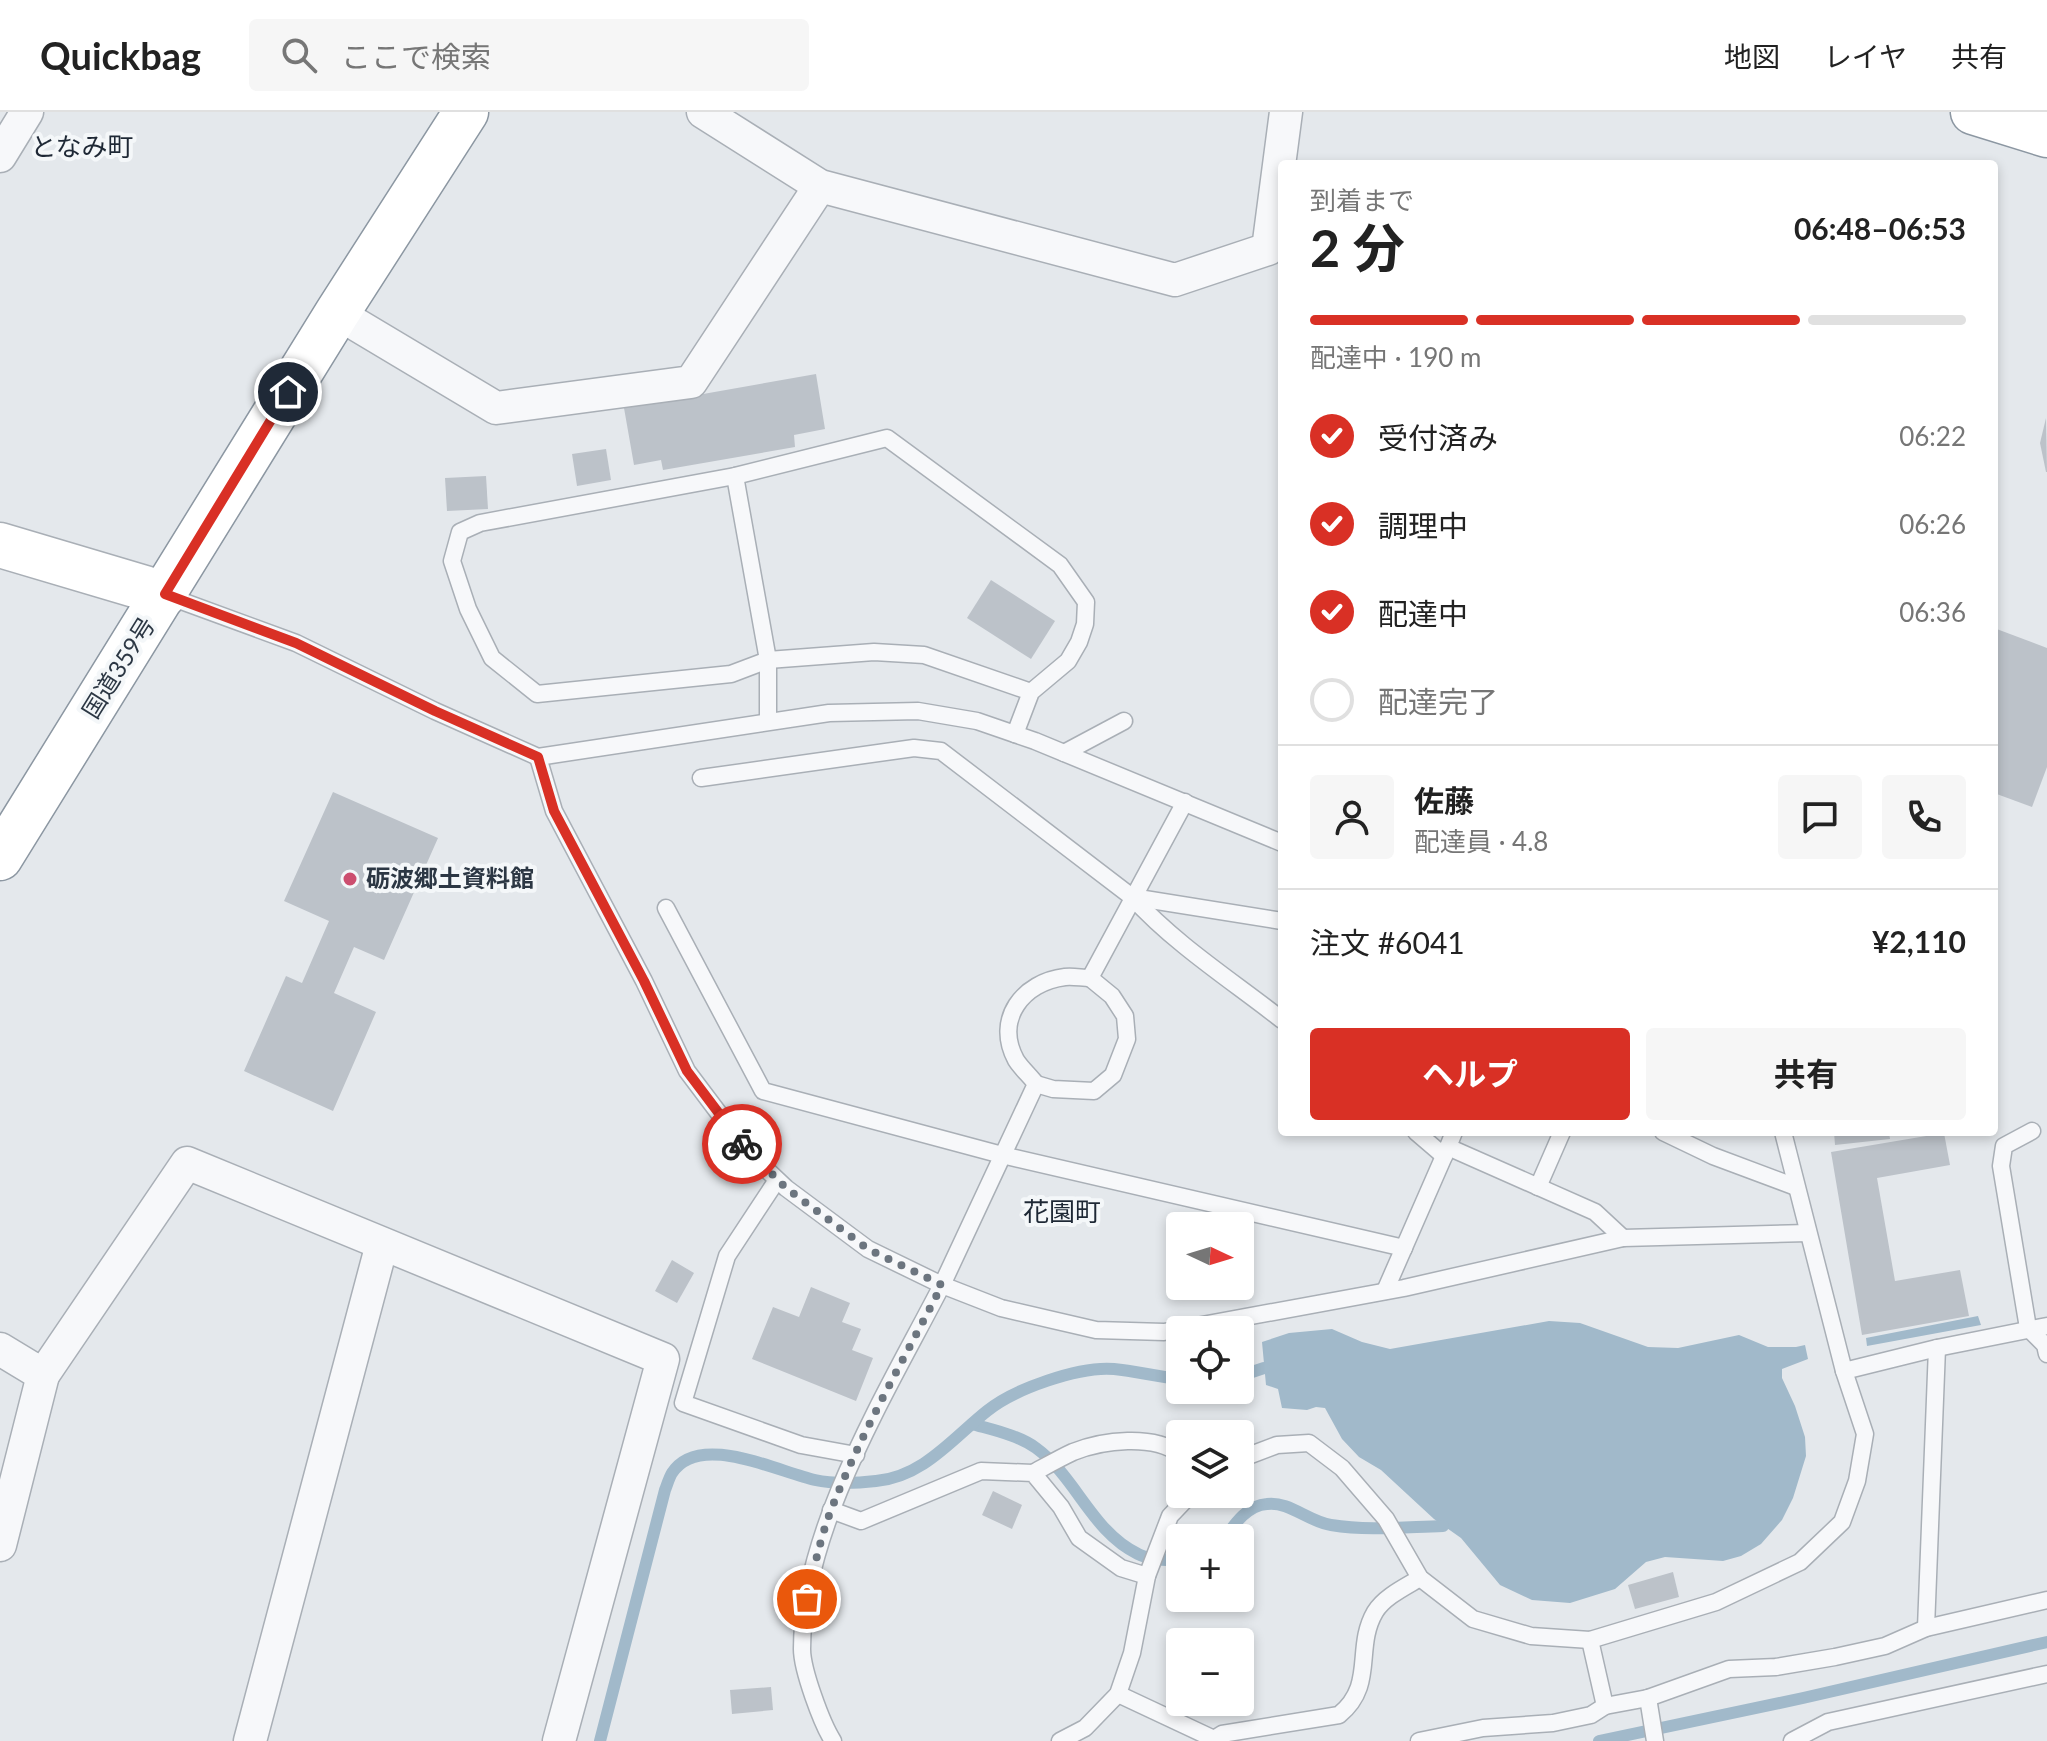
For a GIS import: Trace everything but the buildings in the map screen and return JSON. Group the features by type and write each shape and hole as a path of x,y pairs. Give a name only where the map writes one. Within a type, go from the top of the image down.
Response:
{"main road":[{"name":"国道359号","path":"0,858 337,313 466,112"},
{"path":"1973,112 2047,135"},
{"path":"0,545 165,594"}],"street":[{"path":"0,156 27,112"},
{"path":"703,112 820,186 1175,280 1268,249 1278,173"},
{"path":"1280,160 1286,112"},
{"path":"337,313 496,408 691,382 820,186"},
{"path":"0,1545 43,1375 187,1163 663,1359 559,1741"},
{"path":"250,1741 382,1244"},
{"path":"0,1349 43,1375"}],"lane":[{"path":"1015,734 1031,692 1068,661 1079,642 1085,624 1086,602 1060,565 887,438 735,476 480,523 460,532 452,561 468,609 492,658 537,694 731,674 768,660 874,652 924,655 1031,692"},
{"path":"735,476 768,660 768,721"},
{"path":"165,594 296,643 538,757 829,713 918,711 977,721 1015,734 1278,841"},
{"path":"1064,753 1124,721"},
{"path":"701,778 914,748 941,751 1132,897 1181,943 1278,1017"},
{"path":"538,757 554,811 644,981 687,1071 748,1152 777,1180 868,1249 942,1285 1001,1308 1096,1330 1164,1332 1385,1291 1623,1238 1808,1233"},
{"path":"1090,978 1185,802"},
{"path":"1132,897 1278,920"},
{"path":"666,908 763,1091 1002,1155 1404,1248"},
{"path":"1064,977 1090,978 1112,996 1125,1016 1127,1039 1113,1075 1094,1091 1053,1089 1036,1084 1016,1060 1009,1039 1009,1022 1015,1004 1035,986 1064,977"},
{"path":"833,1741 815,1699 802,1652 807,1599 818,1550 831,1510 856,1455 942,1285 1036,1084"},
{"path":"2032,1131 2004,1146 2001,1166 2028,1328 2045,1345 2047,1354"},
{"path":"1426,1136 1595,1212 1623,1238"},
{"path":"1538,1187 1560,1136"},
{"path":"1671,1136 1713,1156 1796,1187"},
{"path":"1254,1454 1277,1445 1309,1443 1342,1468 1386,1519 1420,1578 1473,1619 1531,1636 1590,1640 1716,1602 1800,1562 1842,1522 1857,1481 1865,1434 1844,1371 1784,1136"},
{"path":"1385,1291 1449,1145"},
{"path":"777,1180 727,1256 683,1403 801,1445 856,1455"},
{"path":"1844,1371 2047,1326"},
{"path":"1926,1628 1937,1348"},
{"path":"831,1510 861,1521 981,1471 1033,1473 1076,1451 1118,1441 1166,1447"},
{"path":"1033,1473 1061,1507 1079,1538 1121,1568 1147,1576"},
{"path":"1060,1741 1085,1728 1118,1694 1132,1653 1147,1576 1170,1516 1178,1508"},
{"path":"1118,1694 1214,1740 1222,1734 1339,1715 1352,1705 1358,1694 1368,1630 1376,1610 1395,1593 1420,1578"},
{"path":"1419,1741 1483,1728 1553,1723 1591,1715 1605,1706 1648,1698 1729,1669 1776,1667 1885,1646 1926,1628 2047,1600"},
{"path":"1590,1640 1605,1706"},
{"path":"1792,1741 1828,1722 2047,1674"},
{"path":"1648,1698 1655,1741"}],"water":[{"path":"1978,1316 1981,1325 1867,1346 1866,1338"},
{"path":"1549,1321 1580,1323 1648,1347 1678,1348 1739,1335 1768,1347 1805,1345 1808,1359 1782,1369 1782,1378 1805,1437 1806,1456 1793,1498 1782,1520 1761,1544 1741,1556 1723,1561 1665,1557 1646,1562 1615,1589 1570,1603 1532,1600 1500,1585 1461,1538 1434,1519 1381,1470 1359,1457 1342,1439 1325,1408 1282,1408 1278,1389 1266,1385 1262,1342 1289,1333 1332,1329 1362,1342 1390,1349"}],"waterway":[{"path":"1254,1371 1264,1368"},
{"path":"600,1741 665,1490 672,1473 684,1461 701,1455 719,1455 761,1463 822,1481 876,1481 893,1478 923,1464 987,1411 1030,1387 1066,1375 1100,1369 1166,1377"},
{"path":"972,1424 1029,1443 1050,1460 1096,1518 1122,1544 1138,1554 1166,1560"},
{"path":"1236,1524 1248,1511 1260,1505 1275,1504 1323,1523 1345,1527 1443,1526"},
{"path":"1599,1741 2047,1642"}],"way so far":[{"path":"742,1144 786,1188 868,1249 942,1285 831,1510 807,1599"}],"place":[{"name":"砺波郷土資料館","path":"350,879"}],"district":[{"name":"となみ町","path":"82,147"},
{"name":"花園町","path":"1062,1212"}],"route":[{"path":"288,392 165,594 296,643 538,757 554,811 644,981 687,1071 742,1144"}]}
